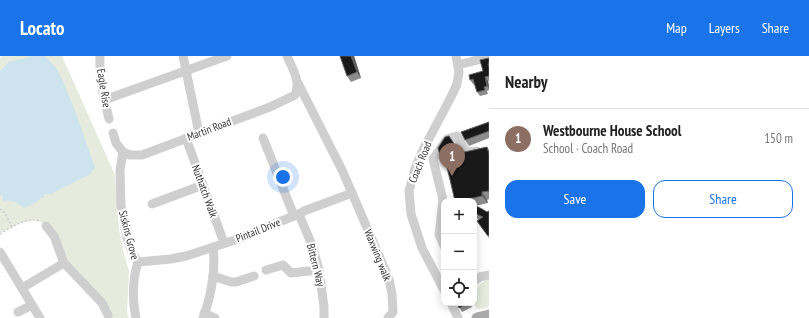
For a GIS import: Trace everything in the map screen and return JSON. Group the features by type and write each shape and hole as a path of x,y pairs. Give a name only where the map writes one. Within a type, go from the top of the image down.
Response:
{"main road":[{"path":"477,318 489,315"}],"street":[{"name":"Eagle Rise","path":"100,56 100,76 109,120"},
{"path":"183,56 199,133"},
{"path":"104,100 227,56"},
{"path":"287,56 298,83 352,193"},
{"path":"457,60 489,57"},
{"name":"Coach Road","path":"441,284 422,248 411,214 409,191 415,169 422,152 457,84 457,60"},
{"name":"Martin Road","path":"123,152 130,155 142,155 270,107 295,95 298,83"},
{"path":"113,133 116,143 123,152"},
{"path":"441,239 439,235 442,200 433,159 447,139 457,136 466,152 484,150"},
{"name":"Nuthatch Walk","path":"186,138 224,243"},
{"name":"Bittern Way","path":"263,138 312,245 319,270 324,318"},
{"name":"Siskins Grove","path":"123,152 120,170 123,220 132,252 138,262 135,272 133,296 136,318"},
{"path":"152,204 203,185"},
{"name":"Pintail Drive","path":"138,262 186,256 298,215 304,211 352,193"},
{"name":"Waxwing walk","path":"352,193 389,279 393,312 388,318"},
{"path":"46,226 54,236 64,263 102,303 108,315"},
{"path":"213,247 213,276 204,316 215,318"},
{"path":"0,252 40,318"},
{"path":"22,288 64,263"},
{"path":"266,270 283,265 291,273 319,270"},
{"path":"477,279 489,275"},
{"path":"213,276 231,282 236,282 254,276"},
{"path":"18,312 32,305"},
{"path":"452,306 458,318"}],"path":[{"path":"0,209 5,213 12,228"},
{"path":"0,234 25,221 30,220 40,221 46,226"}],"shaded area":[{"path":"3,56 62,56 115,175 119,230 129,271 127,313 129,318 109,318 64,263 46,226 41,222 29,220 17,224 0,233 0,58"},
{"path":"489,278 489,307 478,309 476,306 477,306 477,288"}],"water":[{"path":"29,56 45,56 56,68 77,116 95,168 90,174 51,194 45,194 43,198 42,197 35,203 24,208 14,202 3,201 3,196 0,195 0,71 9,62 27,58"}],"building":[{"path":"340,56 351,56 357,72 347,76"},
{"path":"489,58 489,76 485,77 487,86 484,87 485,90 477,92 473,79 470,80 469,75 483,71 480,60"},
{"path":"489,122 489,131 465,140 461,132"},
{"path":"449,136 460,153 487,147 489,154 489,191 482,192 482,196 473,198 454,198 444,154 440,155 438,148 445,137"},
{"path":"477,207 487,212 489,211 488,236 477,221 483,217 477,214"}],"place":[{"name":"Westbourne House School","path":"452,176"}]}
